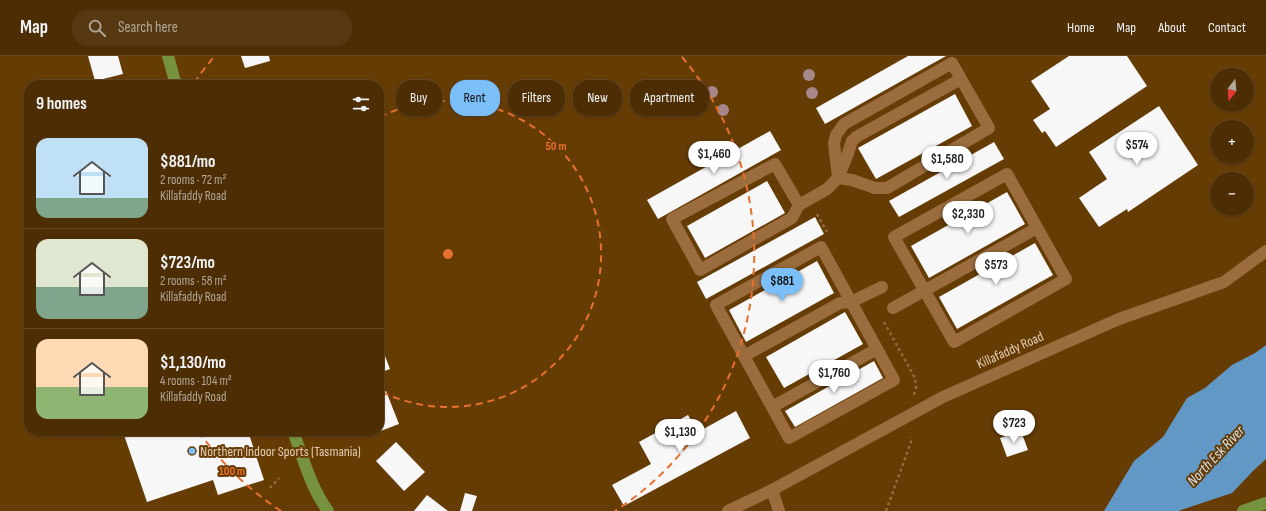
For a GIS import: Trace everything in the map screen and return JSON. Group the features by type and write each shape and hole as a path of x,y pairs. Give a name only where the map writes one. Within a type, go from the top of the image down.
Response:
{"highway":[{"path":"168,56 175,80"},
{"path":"295,436 310,477 328,511"},
{"path":"1243,511 1266,503"}],"street":[{"path":"952,63 989,128 887,188 875,188 852,180 838,178 834,143 836,135 844,124 952,63"},
{"path":"799,205 775,164 672,219 700,270 792,218 799,205 827,189 838,178 852,141 856,137 961,79"},
{"path":"1007,174 1066,280 954,342 924,290 894,237 1007,174"},
{"path":"893,308 1037,228"},
{"path":"821,247 877,349 894,380 789,438 716,305 821,247"},
{"name":"Killafaddy Road","path":"728,511 772,490 943,397 1119,319 1224,282 1266,252"},
{"path":"744,356 840,303 851,302 882,287"},
{"path":"772,407 877,349"},
{"path":"772,490 779,511"}],"path":[{"path":"886,511 911,442 910,437"},
{"path":"270,488 279,478"}],"water":[{"name":"North Esk River","path":"1266,345 1266,459 1215,511 1104,511 1134,461 1163,437 1187,398 1205,388 1232,365 1255,353"}],"pier":[{"path":"1235,492 1218,511 1178,511"}],"building":[{"path":"88,56 118,56 123,74 95,80"},
{"path":"241,56 269,56 270,61 245,68"},
{"path":"908,56 946,56 825,124 816,108"},
{"path":"1069,56 1127,56 1147,86 1056,147 1045,131 1042,133 1033,120 1050,109 1031,81"},
{"path":"955,94 972,126 876,179 858,148"},
{"path":"1159,106 1198,165 1128,212 1127,209 1099,227 1079,198 1107,179 1089,152"},
{"path":"770,131 781,150 658,219 647,200"},
{"path":"994,142 1004,159 899,217 889,201"},
{"path":"767,181 785,213 705,258 687,226"},
{"path":"1007,192 1025,224 929,278 911,246"},
{"path":"815,217 824,234 706,299 697,282"},
{"path":"1035,243 1053,275 957,329 939,297"},
{"path":"817,261 834,293 746,342 729,310"},
{"path":"845,312 863,344 784,388 766,357"},
{"path":"384,353 390,369 384,371"},
{"path":"874,361 883,378 795,427 785,411"},
{"path":"386,391 399,424 384,430 384,392"},
{"path":"736,411 750,438 624,506 612,485 651,464 639,442 688,415 698,432"},
{"path":"1021,431 1028,450 1007,457 1000,438"},
{"name":"Northern Indoor Sports (Tasmania)","path":"124,436 250,436 264,480 218,495 213,480 147,502"},
{"path":"396,442 425,472 404,491 376,461"},
{"path":"465,493 477,496 472,511 460,511"},
{"path":"427,495 448,511 414,511"}],"place":[{"name":"Northern Indoor Sports (Tasmania)","path":"192,451"}]}
